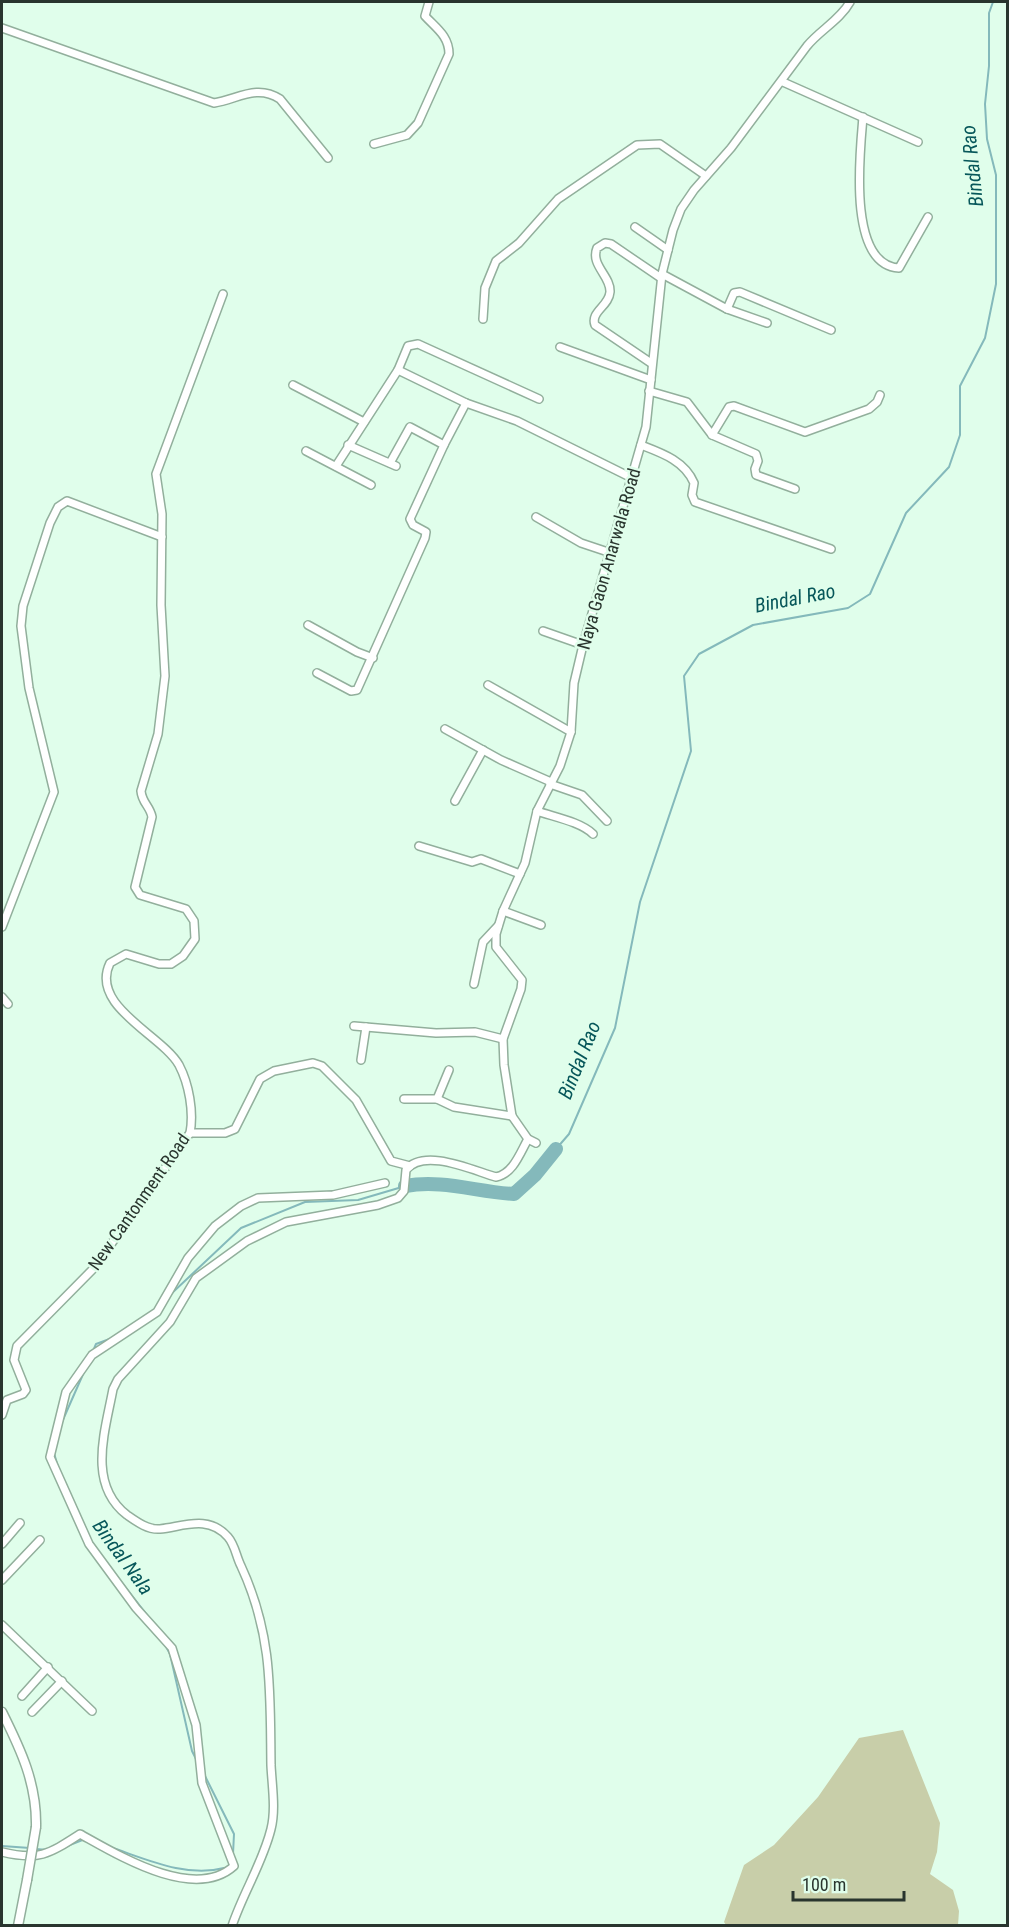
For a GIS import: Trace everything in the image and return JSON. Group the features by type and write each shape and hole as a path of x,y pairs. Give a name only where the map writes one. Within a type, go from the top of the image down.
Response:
{"street":[{"path":"374,144 407,135 418,123 449,54 449,44 444,35 425,16 429,2"},
{"name":"Naya Gaon Anarwala Road","path":"536,1143 528,1139 512,1116 503,1039 521,989 522,980 496,947 499,925 503,910 520,874 537,811 560,766 572,732 574,683 583,645 611,553 648,414 651,363 662,276 668,250 681,209 783,82 807,46 817,34 843,14 850,2"},
{"path":"2,28 214,103 232,100 248,93 270,93 280,99 328,158"},
{"path":"783,82 918,142"},
{"path":"862,117 859,176 862,212 869,247 875,257 891,267 899,268 928,217"},
{"path":"483,319 485,288 496,261 519,243 558,199 637,145 660,144 706,176"},
{"path":"635,227 668,250"},
{"path":"651,363 595,325 594,317 610,294 610,286 596,260 597,248 605,243 611,244 662,276 727,309 767,323"},
{"path":"727,309 734,293 740,292 831,330"},
{"path":"2,927 54,792 29,688 21,626 23,606 50,523 58,507 67,501 162,537 156,474 223,294"},
{"path":"336,466 398,370 408,346 418,344 540,399"},
{"path":"560,347 651,380"},
{"path":"398,370 466,403 517,421 632,478"},
{"path":"294,385 364,422"},
{"path":"650,391 691,405 706,430 712,435 756,454 758,461 756,475 795,489"},
{"path":"712,435 729,407 734,406 805,432 869,409 877,402 880,395"},
{"path":"317,673 354,692 373,658 425,538 426,532 413,525 410,519 466,403"},
{"path":"348,445 393,464 410,427 444,445"},
{"path":"641,445 664,454 682,466 694,483 692,495 695,502 831,549"},
{"path":"306,451 371,485"},
{"path":"536,517 581,543 611,553"},
{"name":"New Cantonment Road","path":"2,1415 7,1400 23,1394 26,1390 14,1360 17,1347 94,1268 190,1133 189,1100 179,1065 115,1002 107,985 108,966 120,956 126,954 159,964 171,964 183,956 195,939 194,921 186,909 140,896 135,887 152,817 150,808 141,799 141,791 158,734 165,676 161,605 162,537"},
{"path":"308,625 357,652 373,658"},
{"path":"543,631 583,645"},
{"path":"488,685 572,732"},
{"path":"445,729 550,783 582,795 607,820"},
{"path":"455,801 483,750"},
{"path":"537,811 568,823 578,824 593,834"},
{"path":"419,846 472,862 482,859 520,874"},
{"path":"503,910 541,924"},
{"path":"474,984 483,942 499,925"},
{"path":"2,996 8,1004"},
{"path":"354,1026 436,1033 475,1032 503,1039"},
{"path":"361,1060 366,1027"},
{"path":"190,1133 225,1133 236,1130 260,1079 274,1071 314,1063 322,1066 356,1100 391,1161 408,1168 424,1162 446,1162 496,1177 502,1176 512,1167 528,1139"},
{"path":"436,1099 449,1070"},
{"path":"404,1100 436,1099 454,1107 512,1116"},
{"path":"232,1926 272,1827 273,1717 270,1671 262,1627 251,1589 227,1535 219,1529 192,1523 158,1529 148,1528 116,1506 107,1495 102,1471 103,1451 114,1389 118,1379 170,1322 196,1278 247,1241 286,1222 378,1205 398,1198 404,1191 408,1168"},
{"path":"2,1852 24,1858 47,1855 80,1834 150,1869 179,1877 222,1877 234,1866 202,1784 196,1725 172,1648 136,1608 89,1545 50,1457 66,1392 92,1355 157,1312 188,1258 215,1226 241,1206 258,1198 333,1195 385,1183"},
{"path":"2,1544 20,1523"},
{"path":"2,1580 40,1540"},
{"path":"2,1625 92,1711"},
{"path":"22,1696 48,1667"},
{"path":"33,1712 62,1681"},
{"path":"2,1712 30,1774 36,1809 36,1827 18,1926"}],"green space":[{"path":"903,1730 940,1823 937,1852 930,1874 953,1890 959,1911 958,1925 726,1925 724,1922 744,1865 774,1845 818,1797 859,1738"}],"waterway":[{"name":"Bindal Rao","path":"556,1149 569,1134 615,1028 640,902 691,751 684,676 699,654 753,625 848,608 870,594 906,513 949,467 960,435 960,386 985,338 996,284 996,175 987,139 985,104 989,66 989,13 993,2"},
{"name":"Bindal Rao","path":"405,1186 446,1185 514,1194 535,1175 556,1149"},
{"name":"Bindal Nala","path":"171,1294 241,1228 305,1202 358,1200 402,1187"},
{"name":"Bindal Nala","path":"93,1351 96,1344 115,1337"},
{"name":"Bindal Nala","path":"62,1422 84,1372"},
{"name":"Bindal Nala","path":"54,1453 58,1467"},
{"name":"Bindal Nala","path":"108,1565 151,1620"},
{"name":"Bindal Nala","path":"164,1643 170,1654 192,1751 197,1761"},
{"name":"Bindal Nala","path":"204,1774 234,1834 233,1854"},
{"name":"Bindal Nala","path":"57,1850 85,1839"},
{"name":"Bindal Nala","path":"2,1846 30,1848"},
{"name":"Bindal Nala","path":"110,1847 152,1862 181,1869 195,1871 224,1868"},
{"name":"Bindal Nala","path":"36,1849 48,1850"}]}
